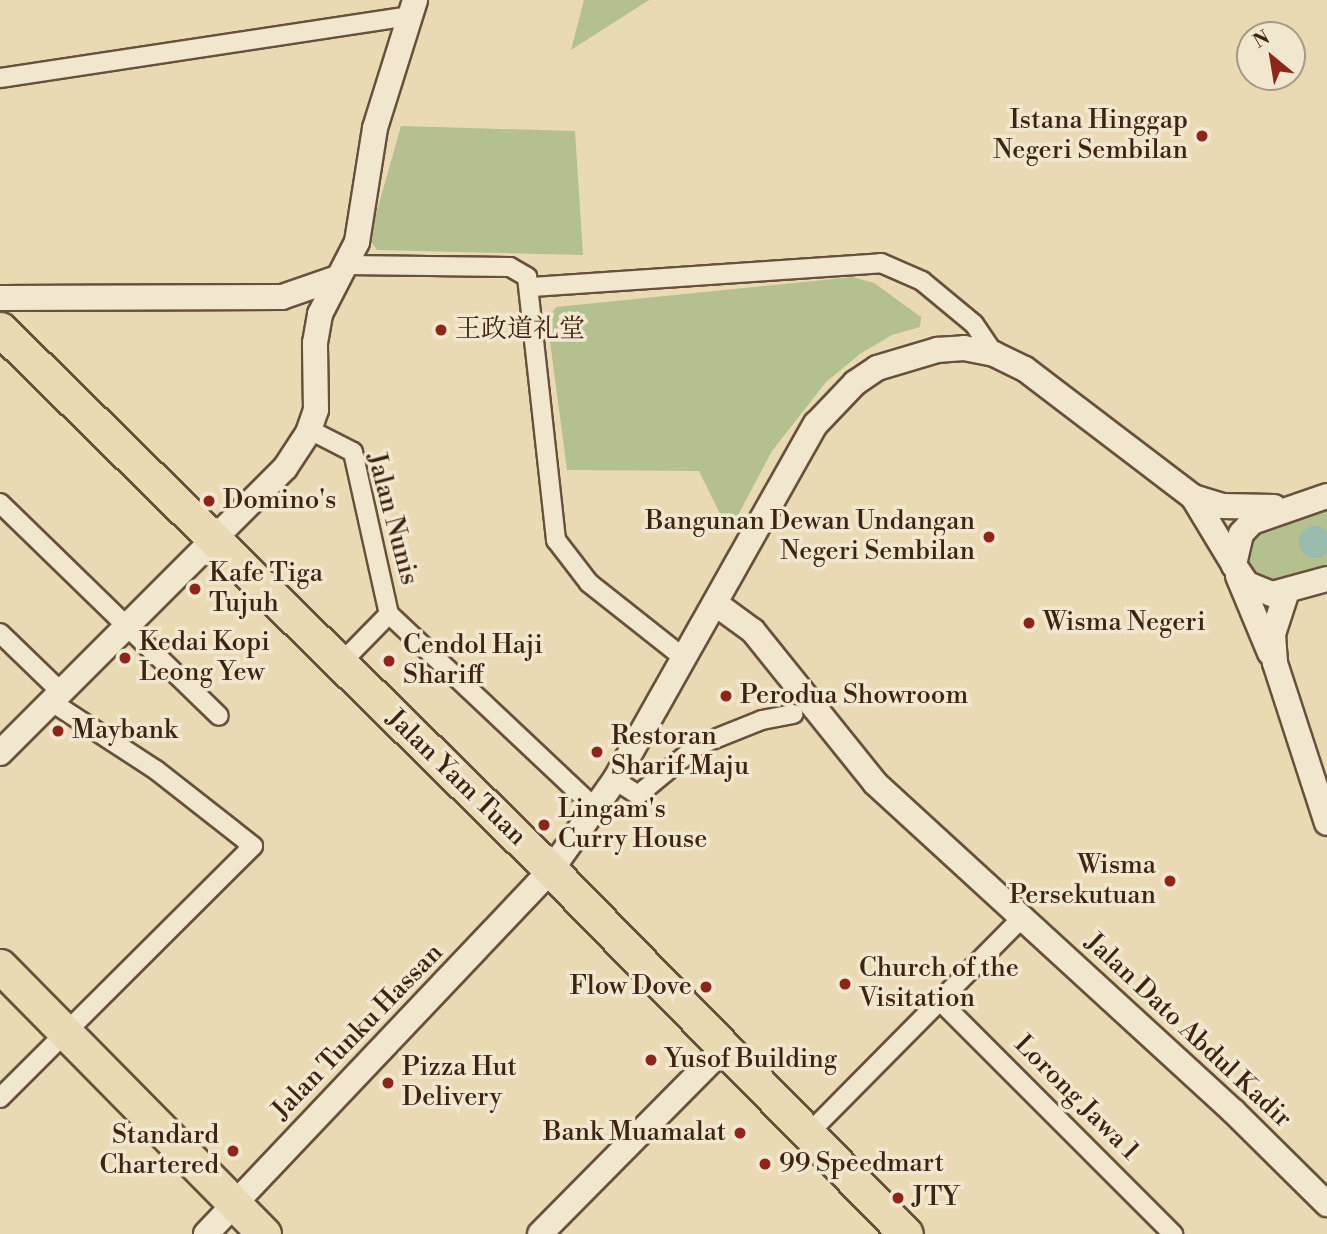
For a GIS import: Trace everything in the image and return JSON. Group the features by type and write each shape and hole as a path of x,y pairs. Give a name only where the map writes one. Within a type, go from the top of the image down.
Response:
{"highway":[{"name":"Jalan Yam Tuan","path":"0,329 551,870 808,1134 896,1230"},
{"path":"0,966 264,1234"}],"main road":[{"path":"0,753 211,539 285,468 310,430 316,410 315,343 320,314 357,242 375,128 412,8"},
{"path":"0,298 282,297 342,271"},
{"name":"Jalan Tunku Hassan","path":"206,1234 551,870 615,780 832,402 877,368 904,359 964,348 994,354"},
{"path":"994,354 1055,390 1193,497 1236,570 1275,663 1327,823"},
{"path":"1236,570 1241,534 1252,522 1327,496"},
{"path":"1193,497 1247,509 1292,506"},
{"path":"1236,570 1258,592 1287,592 1327,579"},
{"path":"1275,663 1273,634 1287,592"},
{"name":"Jalan Dato Abdul Kadir","path":"716,604 753,631 875,783 1234,1112 1327,1204"},
{"path":"540,1234 724,1048"}],"street":[{"path":"0,78 412,8"},
{"path":"532,288 881,263 901,269 932,290 974,324 994,354"},
{"path":"342,271 510,267 520,269 532,288 556,540 589,583 684,658"},
{"name":"Jalan Nunis","path":"310,430 353,452 389,614 340,664"},
{"path":"0,503 127,625 135,639 219,716"},
{"path":"389,614 596,809"},
{"path":"0,633 55,696 253,846 0,1098"},
{"path":"615,780 638,795 697,747 762,720 793,714"},
{"path":"808,1134 1021,919"},
{"name":"Lorong Jawa 1","path":"940,1001 1173,1234"}],"green space":[{"path":"584,0 649,0 571,50"},
{"path":"401,126 575,131 583,255 377,250 369,239"},
{"path":"853,277 874,283 921,317 920,327 892,335 860,354 826,382 772,451 729,532 699,471 567,470 547,319 556,307"},
{"path":"1327,507 1327,572 1273,586 1248,571 1245,551 1257,532"}],"shaded area":[{"path":"1315,526 1326,531 1331,542 1326,553 1315,558 1304,553 1299,542 1304,531"}],"place":[{"name":"Istana Hinggap Negeri Sembilan","path":"1202,136"},
{"name":"王政道礼堂","path":"441,330"},
{"name":"Domino's","path":"209,501"},
{"name":"Bangunan Dewan Undangan Negeri Sembilan","path":"989,537"},
{"name":"Kafe Tiga Tujuh","path":"195,589"},
{"name":"Wisma Negeri","path":"1029,623"},
{"name":"Kedai Kopi Leong Yew","path":"125,658"},
{"name":"Cendol Haji Shariff","path":"389,661"},
{"name":"Perodua Showroom","path":"726,696"},
{"name":"Maybank","path":"58,731"},
{"name":"Restoran Sharif Maju","path":"597,752"},
{"name":"Lingam's Curry House","path":"544,825"},
{"name":"Wisma Persekutuan","path":"1170,881"},
{"name":"Church of the Visitation","path":"845,984"},
{"name":"Flow Dove","path":"706,987"},
{"name":"Yusof Building","path":"651,1060"},
{"name":"Pizza Hut Delivery","path":"388,1083"},
{"name":"Bank Muamalat","path":"740,1133"},
{"name":"Standard Chartered","path":"233,1151"},
{"name":"99 Speedmart","path":"765,1164"},
{"name":"JTY","path":"898,1198"}]}
